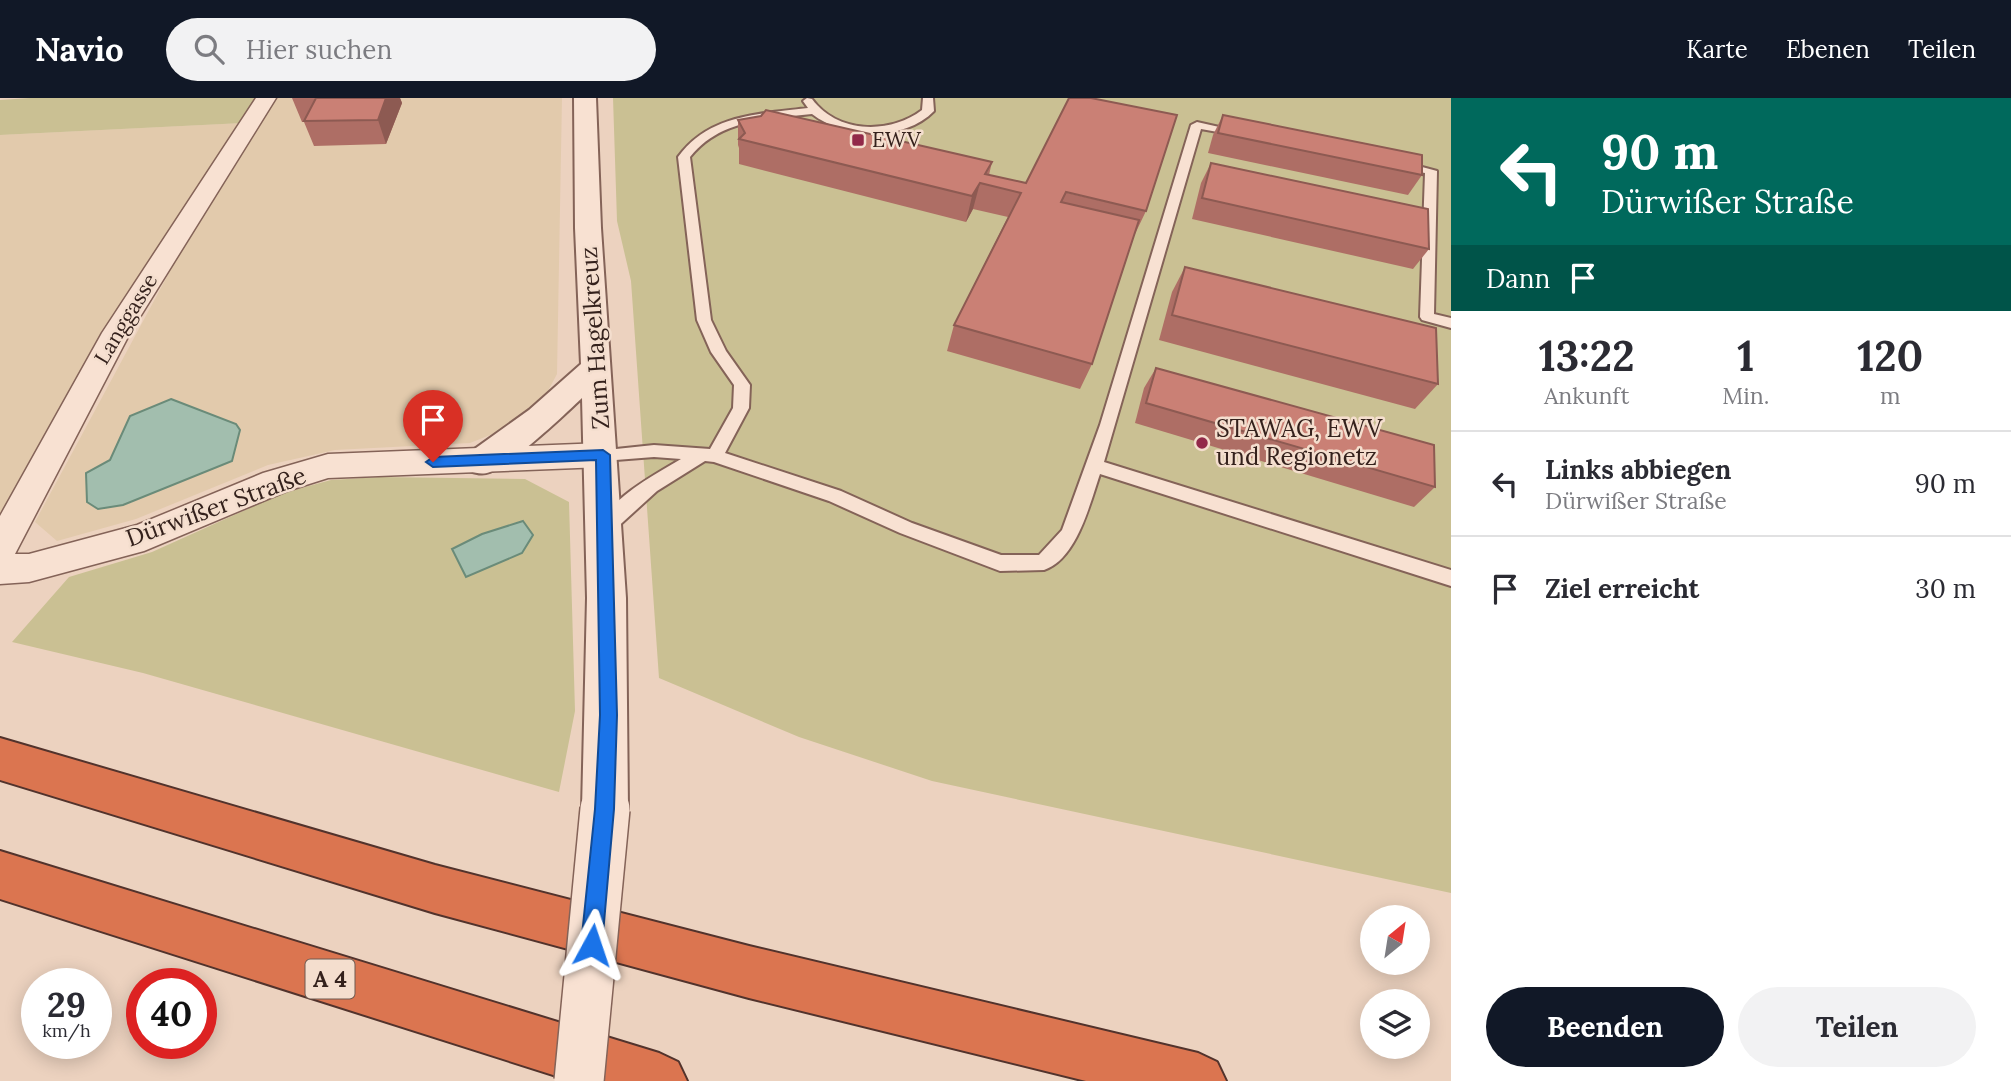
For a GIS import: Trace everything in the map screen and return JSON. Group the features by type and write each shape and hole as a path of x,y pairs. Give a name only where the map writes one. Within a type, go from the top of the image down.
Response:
{"highway":[{"path":"0,759 435,889 749,972 1198,1081"},
{"name":"A 4","path":"0,875 659,1081"}],"street":[{"name":"Langgasse","path":"0,548 116,333 266,98"},
{"name":"Zum Hagelkreuz","path":"579,1081 605,809 609,715 606,527 589,244 585,98"},
{"path":"481,462 541,418 597,366"},
{"name":"Dürwißer Straße","path":"0,569 29,568 144,537 275,482 328,466 481,462 603,455"}],"lane":[{"path":"606,527 631,499 652,483 709,455 741,408 742,385 719,352 704,320 684,157 693,142 715,128 810,104 831,121 856,128 893,128 921,119 929,111 928,98"},
{"path":"603,455 654,451 709,455 835,496 906,528 1000,564 1044,562 1070,534 1196,125 1249,135"},
{"path":"1379,161 1431,171 1427,317 1451,323"},
{"path":"1093,465 1451,578"}],"shaded area":[{"path":"259,98 243,123 0,135 0,100"},
{"path":"272,98 562,98 557,374 541,404 510,427 470,443 335,450 268,465 136,519 57,541 35,522 212,193"},
{"path":"613,98 1451,98 1451,893 932,781 799,737 659,678 631,281 617,221"},
{"path":"243,123 192,194 0,516 0,135"},
{"path":"171,399 236,424 240,430 232,461 123,505 98,509 87,502 86,473 110,460 130,416"},
{"path":"379,477 525,479 569,502 575,711 559,792 143,673 12,642 69,577 152,552 283,493 331,480"},
{"path":"523,521 533,535 522,553 466,577 452,549 482,534"}],"building":[{"path":"316,98 386,98 378,120 304,121"},
{"path":"1069,98 1091,98 1177,115 1146,211 1066,192 1061,202 1139,220 1092,364 954,325 1021,193 980,183 972,196 739,139 745,133 738,120 761,116 766,110 992,162 985,174 1026,183"},
{"path":"1223,115 1422,155 1422,175 1218,133"},
{"path":"1211,163 1428,209 1429,249 1202,198"},
{"path":"1185,267 1436,328 1438,384 1172,315"},
{"path":"1156,368 1434,445 1435,487 1146,403"}],"place":[{"name":"EWV","path":"858,140"},
{"name":"STAWAG, EWV und Regionetz","path":"1202,443"}],"route":[{"path":"433,462 603,455 609,715 605,809 592,945"}]}
